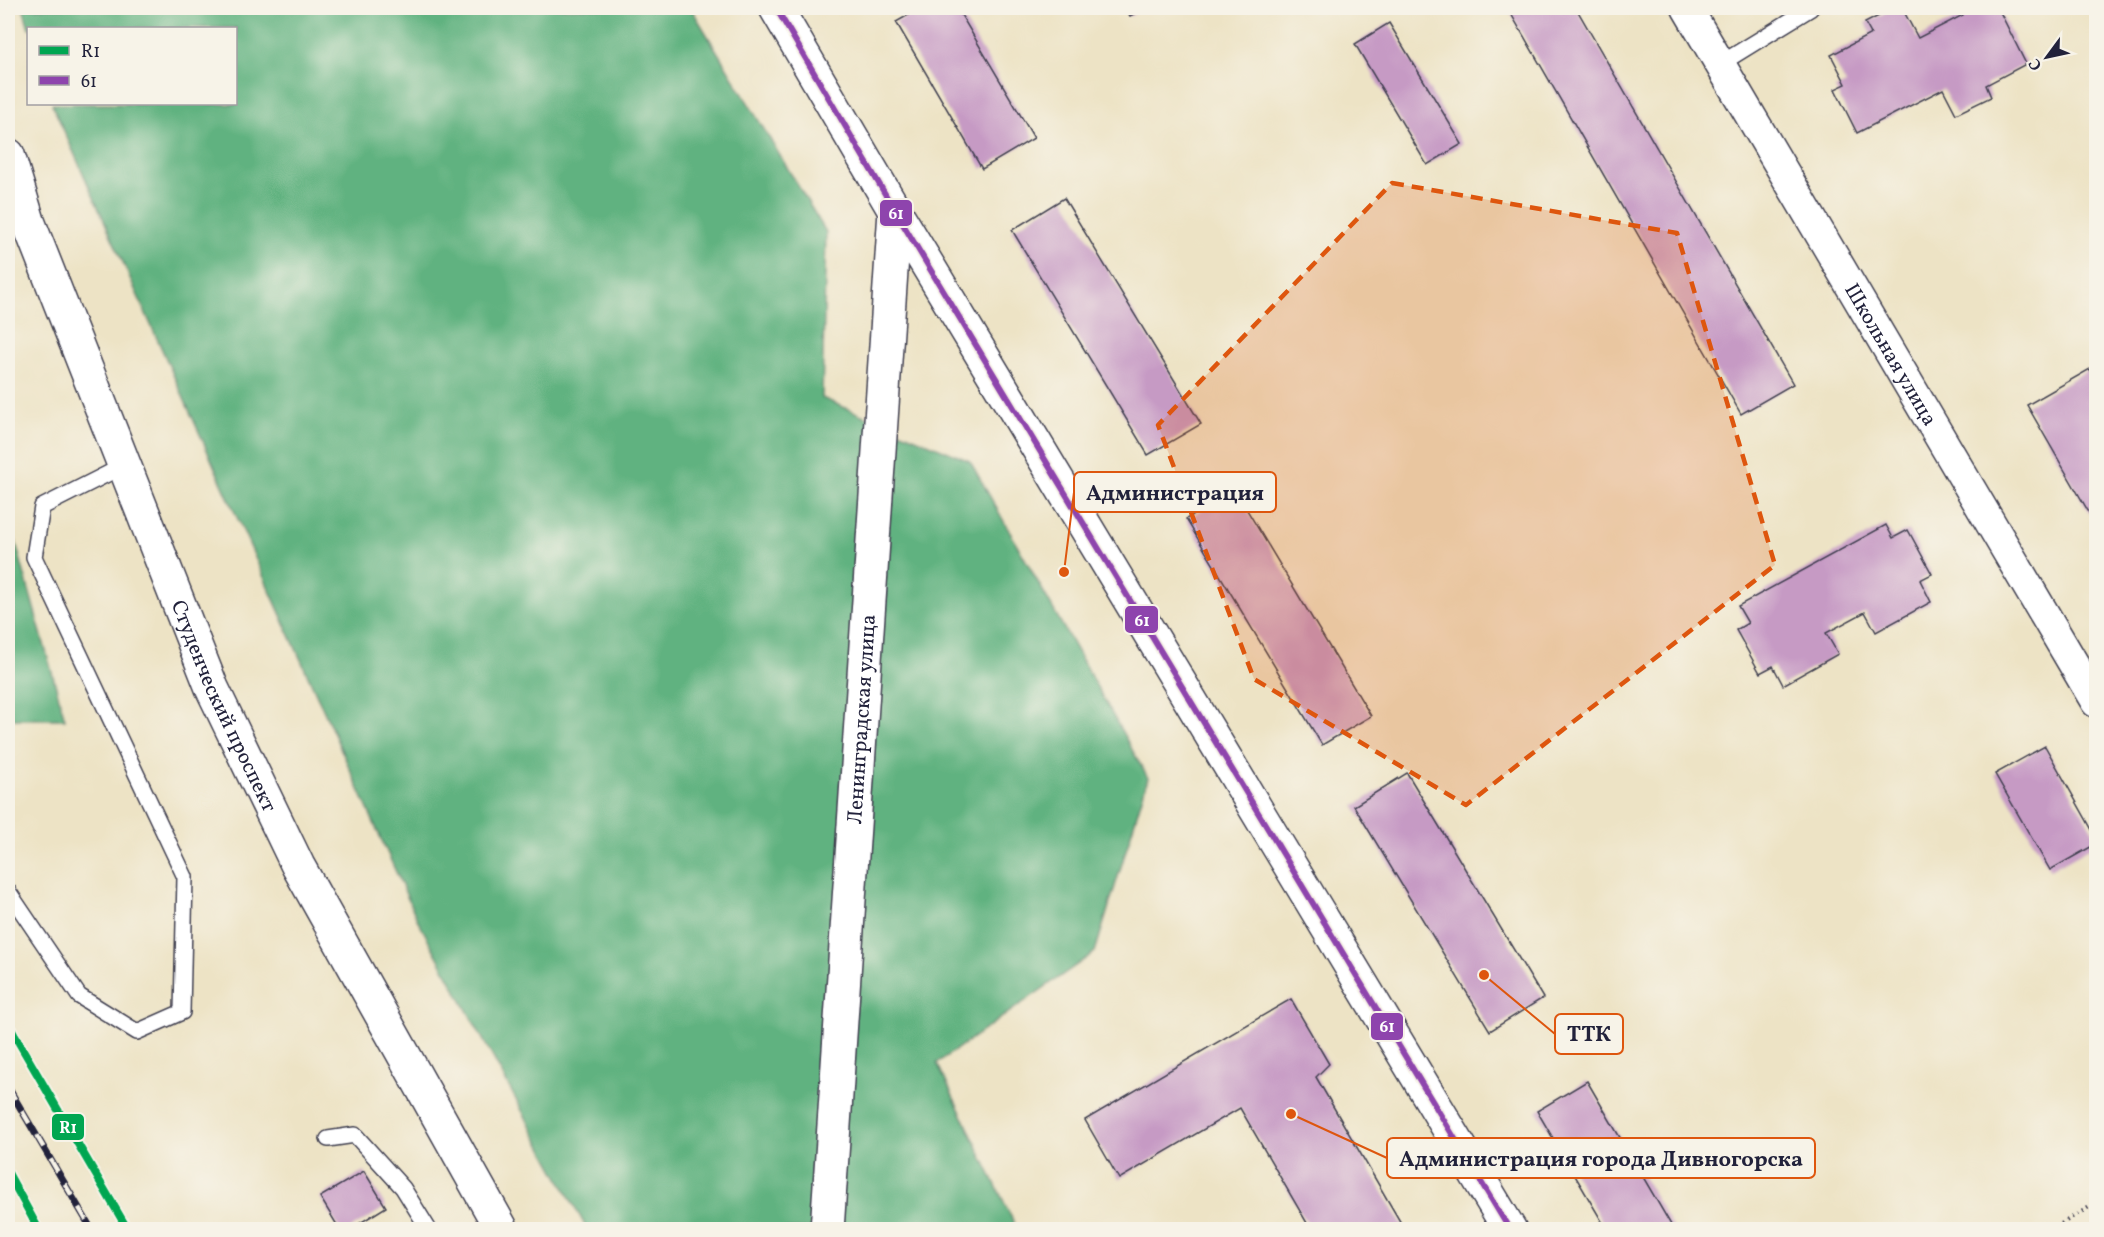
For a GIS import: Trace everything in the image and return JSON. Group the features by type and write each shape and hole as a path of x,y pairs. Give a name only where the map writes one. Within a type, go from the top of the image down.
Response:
{"main road":[{"path":"776,8 895,211 1510,1230"},
{"name":"Студенческий проспект","path":"8,155 28,221 212,688 298,866 502,1230"},
{"name":"Ленинградская улица","path":"827,1230 895,211"}],"street":[{"name":"Школьная улица","path":"1687,8 2097,702"}],"lane":[{"path":"1720,64 1812,8"},
{"path":"8,891 79,996 137,1032 182,1012 185,877 34,557 42,507 125,465"},
{"path":"328,1139 355,1135 403,1188 429,1230"}],"path":[{"path":"2051,1230 2097,1203"}],"highlighted area":[{"path":"1392,183 1677,233 1775,565 1466,805 1254,679 1158,425"}],"green space":[{"path":"23,8 691,8 826,232 822,398 970,461 1148,778 1095,952 937,1063 1017,1229 587,1229 417,919 52,105 237,105 237,27 29,27"},
{"path":"8,515 65,719 8,719"}],"building":[{"path":"921,8 957,8 1034,138 982,169 896,22"},
{"path":"1125,8 1145,8 1130,16"},
{"path":"1518,8 1576,8 1793,384 1741,414 1510,12"},
{"path":"1894,8 1902,8 1918,38 1963,15 1959,8 1998,8 2026,64 1986,85 1991,97 1956,114 1943,89 1857,133 1835,89 1846,84 1831,55 1871,34 1865,23"},
{"path":"1389,23 1462,144 1427,165 1355,44"},
{"path":"1064,198 1201,424 1148,455 1012,230"},
{"path":"2090,369 2096,380 2096,512 2091,516 2027,405"},
{"path":"1235,490 1371,716 1322,745 1186,519"},
{"path":"1886,525 1893,538 1908,530 1932,574 1920,580 1931,602 1876,632 1865,612 1826,633 1838,654 1783,685 1773,666 1760,673 1736,630 1748,623 1738,606"},
{"path":"2045,746 2096,837 2096,844 2050,870 1995,774"},
{"path":"1407,773 1543,998 1490,1031 1354,806"},
{"path":"1291,999 1329,1064 1316,1077 1405,1230 1311,1230 1240,1108 1119,1179 1085,1120"},
{"path":"1587,1081 1674,1230 1607,1230 1537,1111"},
{"path":"364,1171 386,1207 349,1230 340,1230 320,1197"}],"railway":[{"path":"8,1087 92,1230"},
{"path":"8,1173 39,1230"},
{"path":"118,1212 128,1230"}],"transit line":[{"name":"61","path":"776,8 895,211 1510,1230"},
{"name":"R1","path":"8,1024 128,1230"},
{"name":"R1","path":"8,1173 39,1230"}],"place":[{"name":"Администрация","path":"1064,572"},
{"name":"ТТК","path":"1484,975"},
{"name":"Администрация города Дивногорска","path":"1291,1114"}]}
